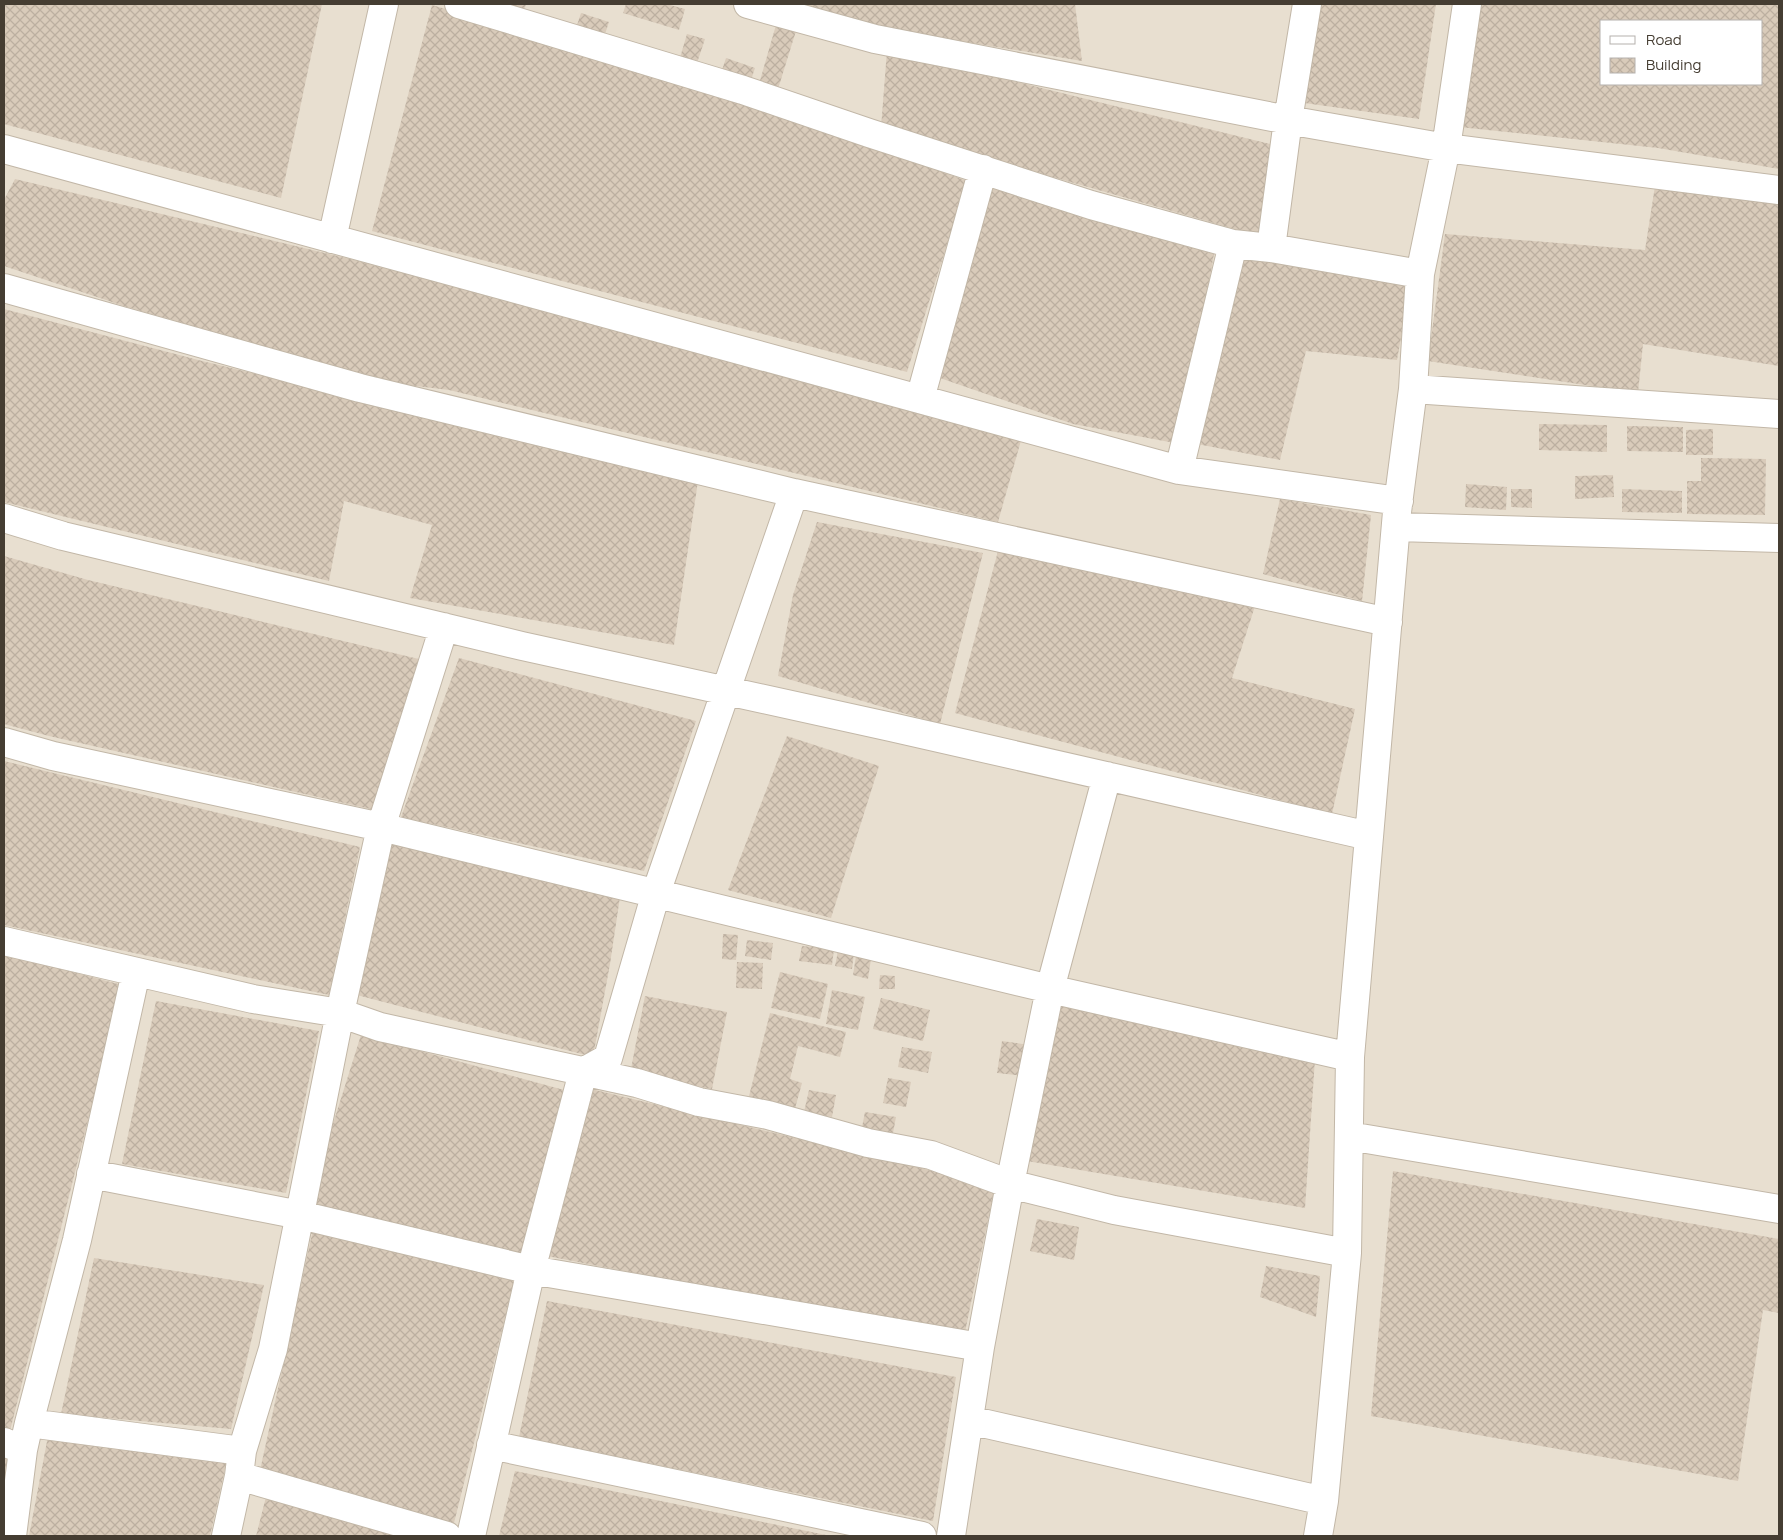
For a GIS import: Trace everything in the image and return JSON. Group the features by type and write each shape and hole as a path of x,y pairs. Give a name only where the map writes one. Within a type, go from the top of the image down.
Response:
{"street":[{"path":"332,239 384,4"},
{"path":"748,4 875,39 1288,120 1446,148 1779,190"},
{"path":"1271,248 1288,120 1307,4"},
{"path":"1318,1536 1324,1501 1347,1253 1350,1057 1396,527 1413,389 1420,274 1446,148 1467,4"},
{"path":"472,6 744,90 869,133 1091,204 1233,244 1271,248 1420,274"},
{"path":"4,149 1179,470 1399,500"},
{"path":"920,399 983,169"},
{"path":"1179,470 1233,244"},
{"path":"4,288 360,388 794,493 1388,622"},
{"path":"1413,389 1779,414"},
{"path":"471,1536 531,1270 583,1072 608,1058 656,893 794,493"},
{"path":"4,518 63,536 444,628 1369,836"},
{"path":"1396,527 1779,538"},
{"path":"226,1536 240,1464 273,1350 340,1013 381,828 444,628"},
{"path":"4,742 53,756 381,828 1050,989 1350,1057"},
{"path":"951,1536 980,1347 1010,1184 1050,989 1107,776"},
{"path":"4,941 253,999 340,1013 380,1028 637,1083 699,1102 768,1115 868,1143 931,1155 1010,1184 1114,1210 1347,1253"},
{"path":"12,1536 13,1446 29,1422 77,1240 136,972"},
{"path":"1349,1136 1779,1209"},
{"path":"91,1174 300,1215 531,1270 980,1347"},
{"path":"969,1420 1324,1501"},
{"path":"29,1422 240,1464 447,1536"},
{"path":"492,1446 922,1536"}],"shaded area":[{"path":"4,4 1779,4 1779,1536 4,1536"}],"building":[{"path":"4,4 322,4 281,198 4,124"},
{"path":"498,4 526,4 522,16"},
{"path":"626,4 666,4 685,9 679,30 623,13"},
{"path":"792,4 1075,4 1082,61 871,26"},
{"path":"1315,4 1436,4 1419,119 1297,102"},
{"path":"1475,4 1779,4 1779,169 1658,148 1459,127"},
{"path":"432,5 753,99 839,135 967,181 907,372 372,231"},
{"path":"581,13 609,22 603,40 575,31"},
{"path":"776,25 796,31 778,89 759,84"},
{"path":"687,34 705,39 696,66 679,61"},
{"path":"887,50 1274,145 1263,237 881,128"},
{"path":"726,58 755,68 749,86 720,76"},
{"path":"15,179 354,260 1022,437 998,522 449,390 408,385 346,370 127,307 4,266 4,200"},
{"path":"987,186 1214,254 1180,444 1073,424 937,377"},
{"path":"1655,186 1779,201 1779,366 1643,344 1638,393 1428,361 1445,234 1645,250"},
{"path":"1241,251 1411,282 1397,360 1306,351 1280,460 1197,444"},
{"path":"4,309 202,361 698,481 674,645 410,598 432,525 344,501 329,581 4,502"},
{"path":"1539,424 1607,425 1607,452 1539,450"},
{"path":"1627,426 1683,427 1683,452 1627,451"},
{"path":"1713,429 1713,455 1686,455 1686,430"},
{"path":"1701,458 1766,459 1765,515 1687,514 1687,481 1701,481"},
{"path":"1613,475 1614,497 1575,499 1575,476"},
{"path":"1466,484 1507,487 1506,510 1465,507"},
{"path":"1511,489 1532,489 1532,508 1511,507"},
{"path":"1622,489 1682,491 1682,513 1622,512"},
{"path":"1280,499 1371,515 1362,601 1263,574"},
{"path":"817,522 983,553 940,724 778,676 793,595"},
{"path":"998,551 1255,606 1232,678 1355,709 1332,814 955,713"},
{"path":"4,556 88,580 423,660 375,810 49,736 4,724"},
{"path":"459,658 696,721 644,871 401,817"},
{"path":"787,736 879,766 831,918 728,890"},
{"path":"4,761 360,847 329,995 4,925"},
{"path":"388,837 620,897 593,1057 357,995"},
{"path":"723,934 738,935 736,960 722,959"},
{"path":"747,940 773,943 771,960 745,956"},
{"path":"802,946 834,949 832,965 799,961"},
{"path":"838,951 854,953 852,969 835,966"},
{"path":"4,954 122,985 10,1431 4,1429"},
{"path":"856,956 871,959 868,979 853,975"},
{"path":"737,962 763,963 762,989 736,988"},
{"path":"780,972 828,984 820,1019 771,1008"},
{"path":"880,975 895,976 895,989 879,989"},
{"path":"832,990 865,997 858,1030 826,1024"},
{"path":"1052,993 1315,1059 1305,1208 1021,1160"},
{"path":"645,996 727,1012 712,1089 630,1074"},
{"path":"881,998 930,1010 923,1041 873,1029"},
{"path":"156,1001 319,1031 286,1193 122,1164"},
{"path":"770,1013 846,1032 840,1057 798,1046 790,1079 802,1083 794,1112 748,1100"},
{"path":"361,1035 564,1090 522,1253 308,1203"},
{"path":"1002,1041 1029,1045 1025,1076 997,1073"},
{"path":"902,1047 932,1052 928,1073 898,1067"},
{"path":"888,1078 911,1082 906,1107 883,1103"},
{"path":"587,1088 995,1186 964,1337 547,1256"},
{"path":"809,1090 836,1095 832,1117 804,1112"},
{"path":"865,1112 896,1117 893,1133 862,1127"},
{"path":"1393,1171 1779,1239 1779,1313 1763,1310 1738,1481 1371,1416"},
{"path":"1037,1219 1079,1227 1074,1260 1030,1251"},
{"path":"314,1225 515,1278 454,1523 259,1475"},
{"path":"94,1258 264,1285 231,1429 61,1414"},
{"path":"1266,1266 1320,1276 1316,1317 1260,1297"},
{"path":"547,1301 956,1377 933,1521 519,1437"},
{"path":"48,1436 227,1460 210,1536 29,1536"},
{"path":"4,1452 11,1454 5,1491 4,1491"},
{"path":"515,1471 826,1535 826,1536 499,1536"},
{"path":"266,1497 416,1536 256,1536"}]}
